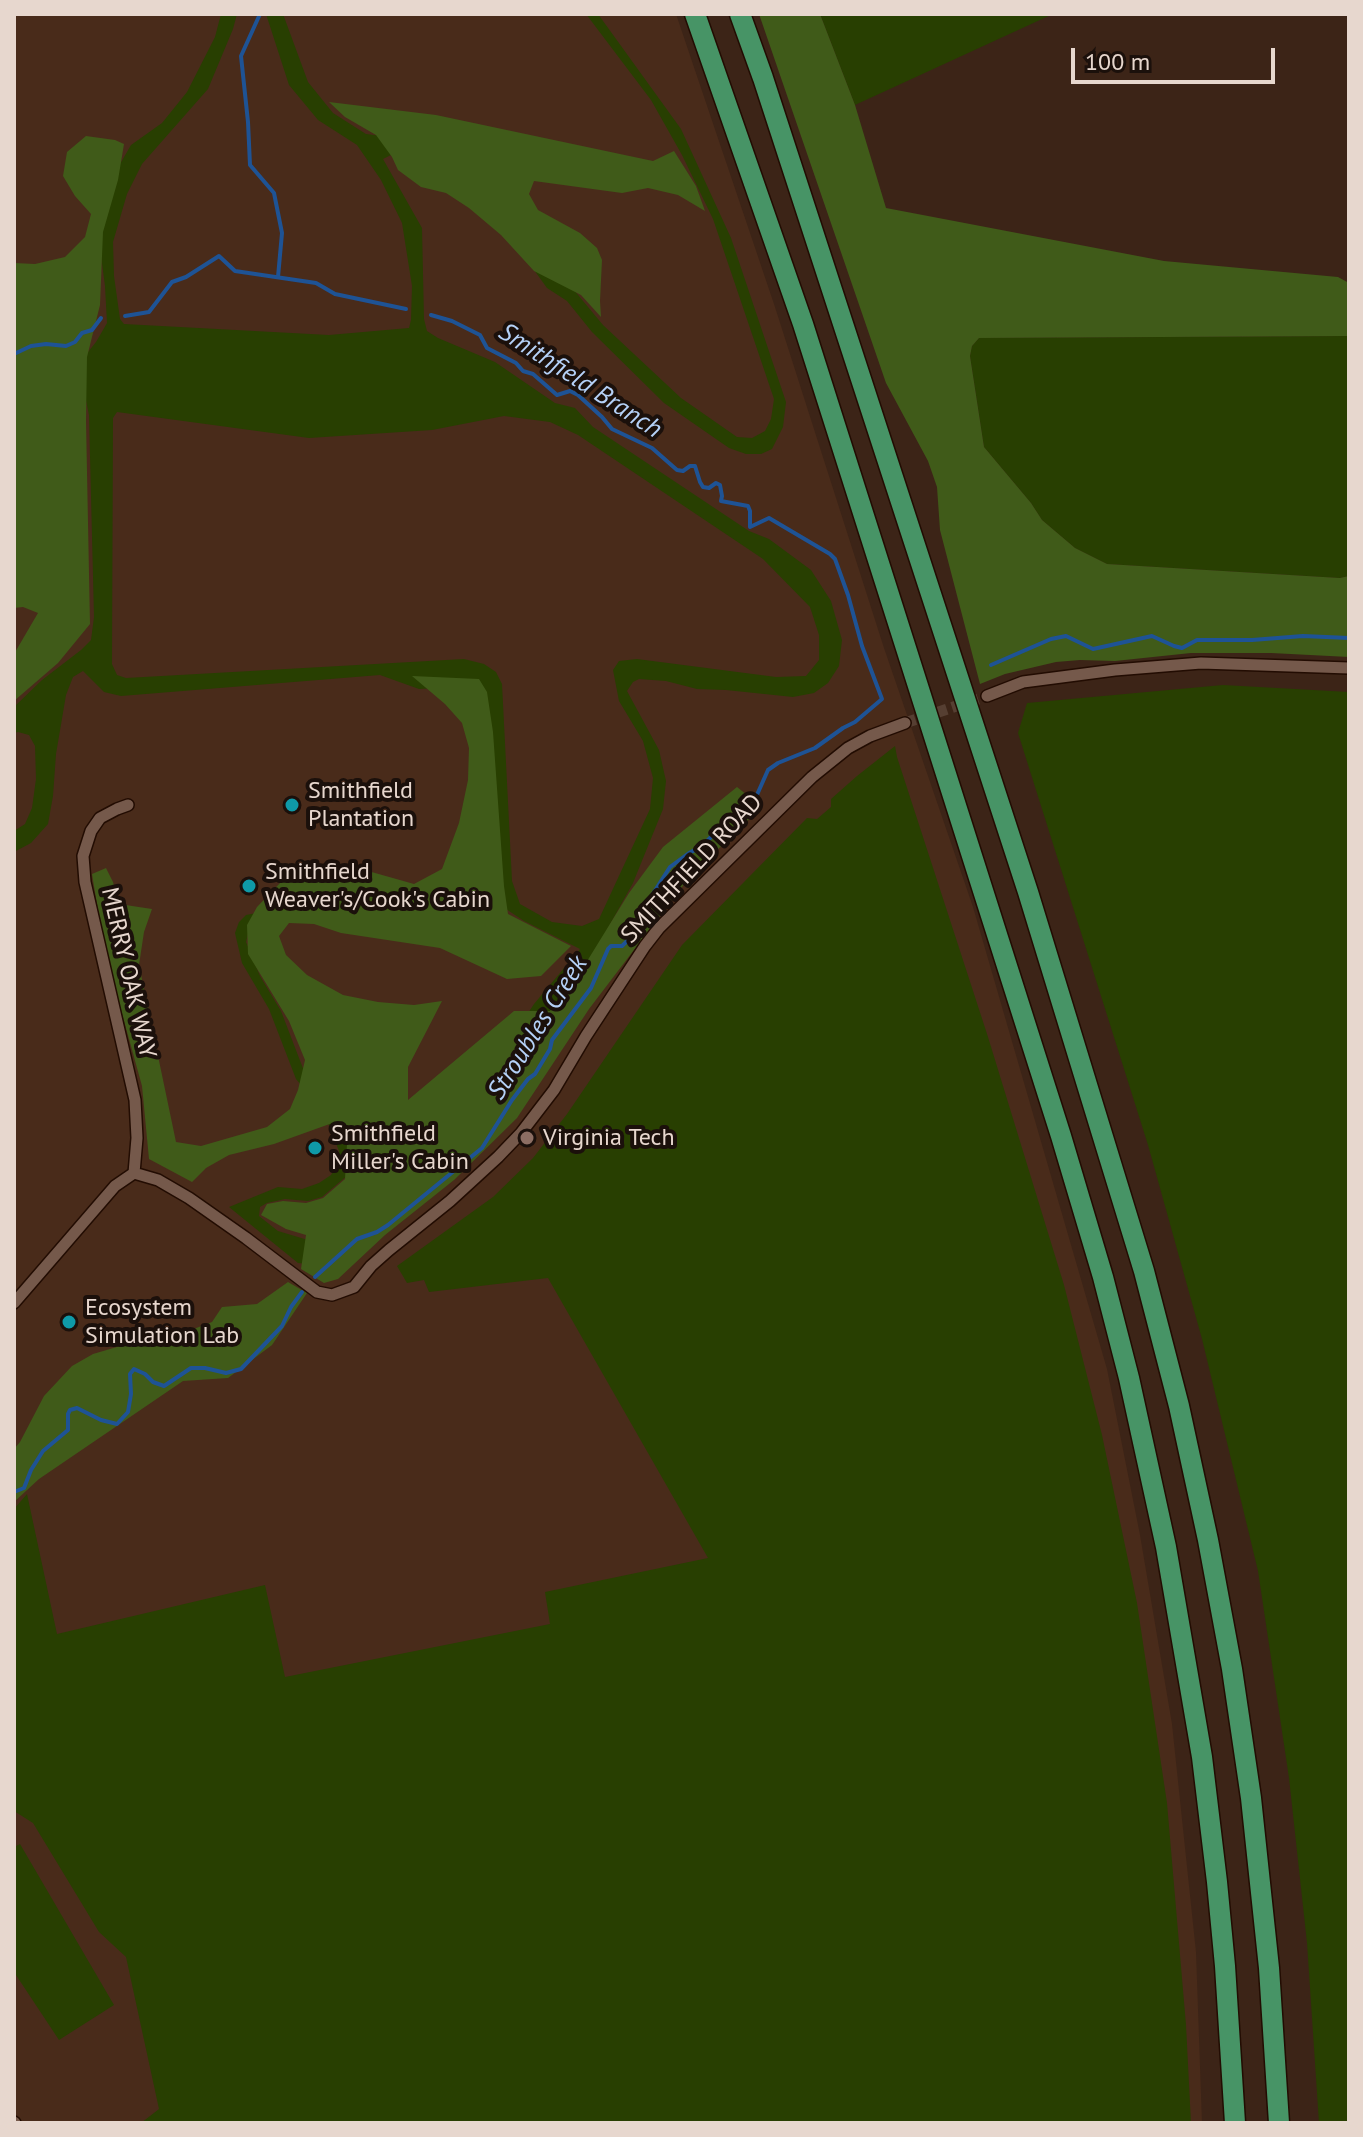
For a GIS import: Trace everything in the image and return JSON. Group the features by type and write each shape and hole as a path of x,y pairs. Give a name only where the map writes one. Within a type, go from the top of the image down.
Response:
{"highway":[{"path":"695,14 803,324 1056,1121 1103,1277 1129,1378 1166,1547 1204,1771 1225,1966 1235,2123"},
{"path":"740,14 1028,892 1144,1271 1171,1376 1208,1540 1242,1733 1264,1911 1279,2123"}],"street":[{"path":"987,696 1023,682 1201,663 1349,668"},
{"name":"SMITHFIELD ROAD","path":"134,1173 158,1180 189,1198 317,1292 332,1295 354,1287 371,1266 450,1201 521,1133 554,1090 659,928 812,777 848,748 905,723"},
{"name":"MERRY OAK WAY","path":"128,805 100,818 91,831 83,856 85,882 135,1100 137,1147 134,1173"},
{"path":"14,1303 115,1186 134,1173"}],"shaded area":[{"name":"Virginia Tech","path":"14,14 676,14 774,304 884,648 973,907 1107,1369 1140,1535 1172,1724 1196,1952 1202,2123 14,2123"}],"green space":[{"path":"221,14 237,14 208,89 142,164 127,194 113,242 114,276 120,319 124,324 329,335 409,328 412,286 402,223 381,180 357,145 318,120 289,85 266,14 283,14 308,82 333,113 366,134 437,143 474,155 492,179 510,213 603,325 681,398 737,437 752,438 765,431 771,419 774,399 713,219 651,100 586,14 598,14 681,129 731,238 786,402 783,427 772,449 761,454 746,454 729,448 664,403 592,332 567,301 547,288 498,220 469,170 441,157 397,152 383,159 422,228 424,319 427,331 495,362 555,403 575,408 593,427 749,531 769,539 811,570 831,601 842,640 839,666 828,683 814,693 793,697 697,689 666,681 639,679 633,682 627,691 659,750 666,781 663,809 633,883 589,962 525,1044 468,1129 377,1203 332,1245 317,1265 298,1263 229,1207 278,1187 302,1189 319,1183 331,1175 338,1163 339,1151 324,1113 296,1079 269,1009 242,963 235,933 246,915 314,902 495,886 500,882 482,692 473,686 419,689 380,675 121,696 104,692 83,671 73,677 66,695 48,824 31,843 14,852 14,831 25,824 32,808 36,779 35,746 29,735 14,733 14,707 91,640 94,617 89,415 82,381 75,378 14,379 14,365 70,367 80,362 96,342 107,323 98,233 116,171 131,145 162,123 187,92 215,37","holes":["117,412 309,438 432,430 504,416 550,422 578,435 763,559 810,607 819,635 819,660 806,676 776,677 637,659 619,661 613,670 619,701 643,741 653,778 650,809 599,919 582,926 552,922 520,904 512,881 502,684 496,672 484,664 464,659 126,678 117,675 112,664 113,418","446,899 494,901 524,921 580,949 534,1004 469,1103 421,1153 317,1239 308,1240 278,1231 259,1216 260,1207 285,1199 308,1201 322,1197 348,1175 351,1160 349,1140 332,1107 309,1084 281,1011 260,976 246,942 250,925 257,920 324,910"]},
{"path":"759,14 820,14 855,105 886,208 1164,261 1338,277 1349,283 1349,336 979,338 972,346 970,356 984,447 1042,520 1075,548 1107,564 1340,578 1349,576 1349,657 1191,653 1115,661 1080,660 1056,662 1005,674 980,684 940,530 937,487 928,461 886,383"},
{"path":"820,14 1053,14 855,105"},
{"path":"329,102 436,115 653,161 674,151 696,186 705,211 678,195 648,188 622,193 534,181 529,194 538,210 580,233 597,248 602,260 601,317 581,295 534,271 501,235 469,208 446,193 421,187 398,170 376,135 345,117"},
{"path":"86,136 124,144 118,180 103,232 100,305 87,357 90,624 58,663 14,701 14,654 38,613 23,607 14,608 14,263 35,264 65,257 85,237 91,214 63,176 67,152"},
{"path":"1349,336 1349,576 1340,578 1107,564 1075,548 1042,520 984,447 970,356 972,346 979,338"},
{"path":"412,676 479,679 487,692 508,914 571,946 541,976 507,979 440,948 341,933 314,924 289,923 279,936 286,955 307,975 343,995 414,1005 442,1001 408,1067 408,1100 514,1011 550,1011 581,971 629,893 663,847 737,787 762,807 691,875 589,1009 517,1118 454,1180 385,1235 338,1279 324,1283 301,1269 306,1235 286,1229 261,1215 267,1204 283,1201 306,1203 323,1198 345,1179 347,1144 338,1121 274,1144 229,1155 206,1168 192,1182 149,1159 142,1086 103,941 92,874 106,868 119,904 152,909 144,932 139,965 176,1142 201,1146 267,1127 290,1109 305,1060 289,1021 248,954 247,925 257,907 282,881 307,868 332,866 361,869 414,884 442,869 459,823 468,780 469,748 462,723"},
{"path":"1223,685 1349,692 1349,2123 1319,2123 1307,1943 1289,1778 1258,1571 1202,1339 1148,1145 1018,733 1027,703"},
{"path":"895,746 1064,1285 1102,1435 1137,1603 1167,1803 1191,2123 141,2123 159,2109 126,1957 99,1932 33,1823 14,1811 14,1509 27,1494 57,1634 265,1585 285,1677 550,1624 545,1592 708,1558 548,1278 429,1292 424,1280 407,1283 397,1266 493,1197 533,1158 567,1114 682,945 807,818 817,819 831,807 831,799"},
{"path":"288,1282 307,1293 272,1345 228,1378 183,1381 39,1479 14,1502 14,1449 44,1396 72,1366 93,1354 152,1334 178,1335 212,1322 222,1307 257,1304"},
{"path":"20,1844 114,2005 59,2040 14,1972 14,1847"}],"waterway":[{"path":"260,14 241,56 250,165 274,193 282,233 278,277"},
{"name":"Smithfield Branch","path":"125,316 149,312 172,282 186,277 219,256 235,271 316,283 335,294 406,309"},
{"name":"Stroubles Creek","path":"315,1277 357,1239 388,1225 482,1148 512,1100 535,1074 552,1040 591,988 608,949 622,946 632,936 640,914 670,867 701,847 727,821 752,806 768,770 815,748 855,722 882,699 862,646 848,595 835,559 830,554 769,518 750,527 748,506 721,501 720,485 716,483 709,488 703,487 695,466 677,470 652,448 612,429 578,395 570,391 557,395 533,374 487,348 480,335 431,315"},
{"name":"Smithfield Branch","path":"14,354 31,346 66,346 75,342 82,333 92,330 101,318"},
{"name":"Stroubles Creek","path":"991,665 1051,639 1066,636 1093,649 1152,636 1182,648 1197,640 1303,636 1349,638"},
{"name":"Stroubles Creek","path":"14,1492 24,1488 43,1451 68,1430 70,1410 77,1408 117,1424 128,1412 130,1374 134,1369 164,1386 191,1368 226,1373 241,1369 282,1326 302,1292"}],"tunnel":[{"path":"905,723 987,696"}],"place":[{"name":"Smithfield Plantation","path":"292,805"},
{"name":"Smithfield Weaver's/Cook's Cabin","path":"249,886"},
{"name":"Virginia Tech","path":"527,1138"},
{"name":"Smithfield Miller's Cabin","path":"315,1148"},
{"name":"Ecosystem Simulation Lab","path":"69,1322"}]}
